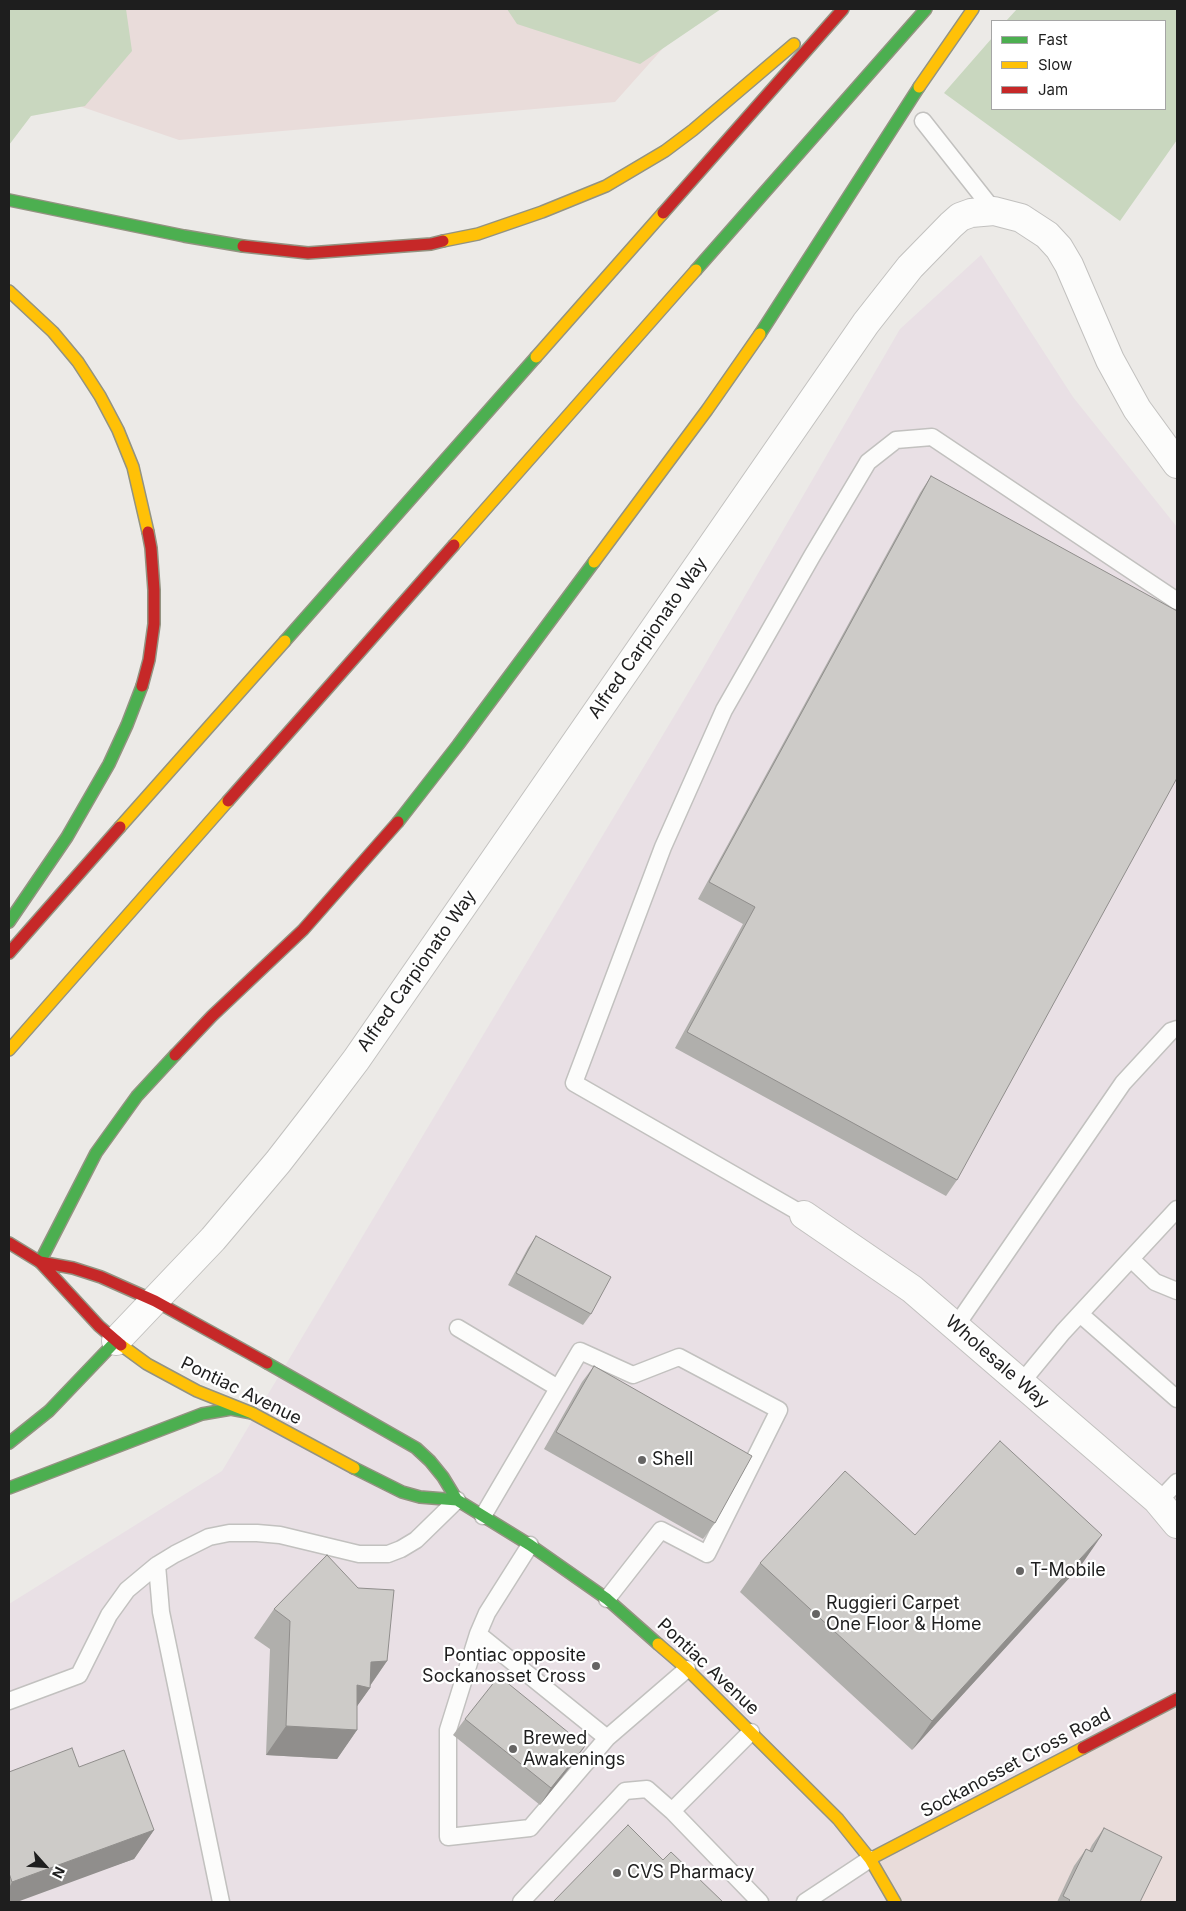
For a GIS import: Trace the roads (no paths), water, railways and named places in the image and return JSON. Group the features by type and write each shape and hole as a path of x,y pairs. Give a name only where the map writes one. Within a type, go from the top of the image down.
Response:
{"main road":[{"path":"9,200 227,244 299,252 391,249 431,244 478,234 542,212 606,186 665,151 694,130 838,9"},
{"path":"9,953 843,9"},
{"path":"9,1050 926,9"},
{"path":"40,1262 96,1153 137,1096 212,1016 303,930 382,841 458,745 672,458 732,375 932,67 973,9"},
{"path":"9,291 53,332 78,362 100,396 118,430 133,467 143,506 151,548 154,590 154,624 148,660 140,692 127,725 109,764 89,799 9,922"},
{"name":"Pontiac Avenue","path":"9,1243 40,1262 82,1308 116,1341 147,1364 180,1383 252,1413 402,1492 436,1499 457,1500"},
{"name":"Pontiac Avenue","path":"40,1262 73,1268 101,1277 155,1301 400,1437 430,1460 457,1500 530,1545 607,1599 687,1669 820,1800 870,1859 895,1902"},
{"path":"9,1443 56,1404 116,1341"},
{"path":"9,1488 202,1414 232,1409 252,1413"},
{"name":"Sockanosset Cross Road","path":"870,1859 1177,1699"}],"street":[{"name":"Alfred Carpionato Way","path":"116,1341 191,1264 246,1201 356,1060 837,364 890,292 931,244 951,225 971,213 994,211 1021,218 1047,234 1059,248 1069,265 1099,337 1124,385 1154,433 1177,464"},
{"name":"Wholesale Way","path":"804,1215 912,1289 1158,1502 1177,1524"}],"lane":[{"path":"923,121 994,211"},
{"path":"804,1215 574,1083 663,847 724,710 868,462 896,440 932,437 1177,601"},
{"path":"956,1326 1123,1083 1171,1031 1177,1029"},
{"path":"1022,1383 1063,1332 1177,1208"},
{"path":"1131,1259 1155,1282 1177,1291"},
{"path":"1080,1314 1177,1399"},
{"path":"458,1328 558,1388"},
{"path":"483,1516 580,1351 633,1375 679,1357 779,1410 707,1554 661,1530 607,1599"},
{"path":"1158,1502 1177,1482"},
{"path":"9,1701 79,1676 109,1615 127,1590 157,1565 209,1537 229,1533 280,1535 359,1554 388,1554 416,1540 457,1500"},
{"path":"530,1545 486,1613 448,1730 448,1837 530,1828 607,1738 687,1669"},
{"path":"157,1565 161,1612 220,1902"},
{"path":"478,1634 607,1738"},
{"path":"672,1811 751,1732"},
{"path":"522,1902 625,1791 647,1789 672,1811 760,1902"},
{"path":"805,1902 870,1859"}],"place":[{"name":"Shell","path":"642,1460"},
{"name":"T-Mobile","path":"1020,1571"},
{"name":"Ruggieri Carpet One Floor & Home","path":"816,1614"},
{"name":"Pontiac opposite Sockanosset Cross","path":"596,1666"},
{"name":"Brewed Awakenings","path":"513,1749"},
{"name":"CVS Pharmacy","path":"617,1873"}]}
